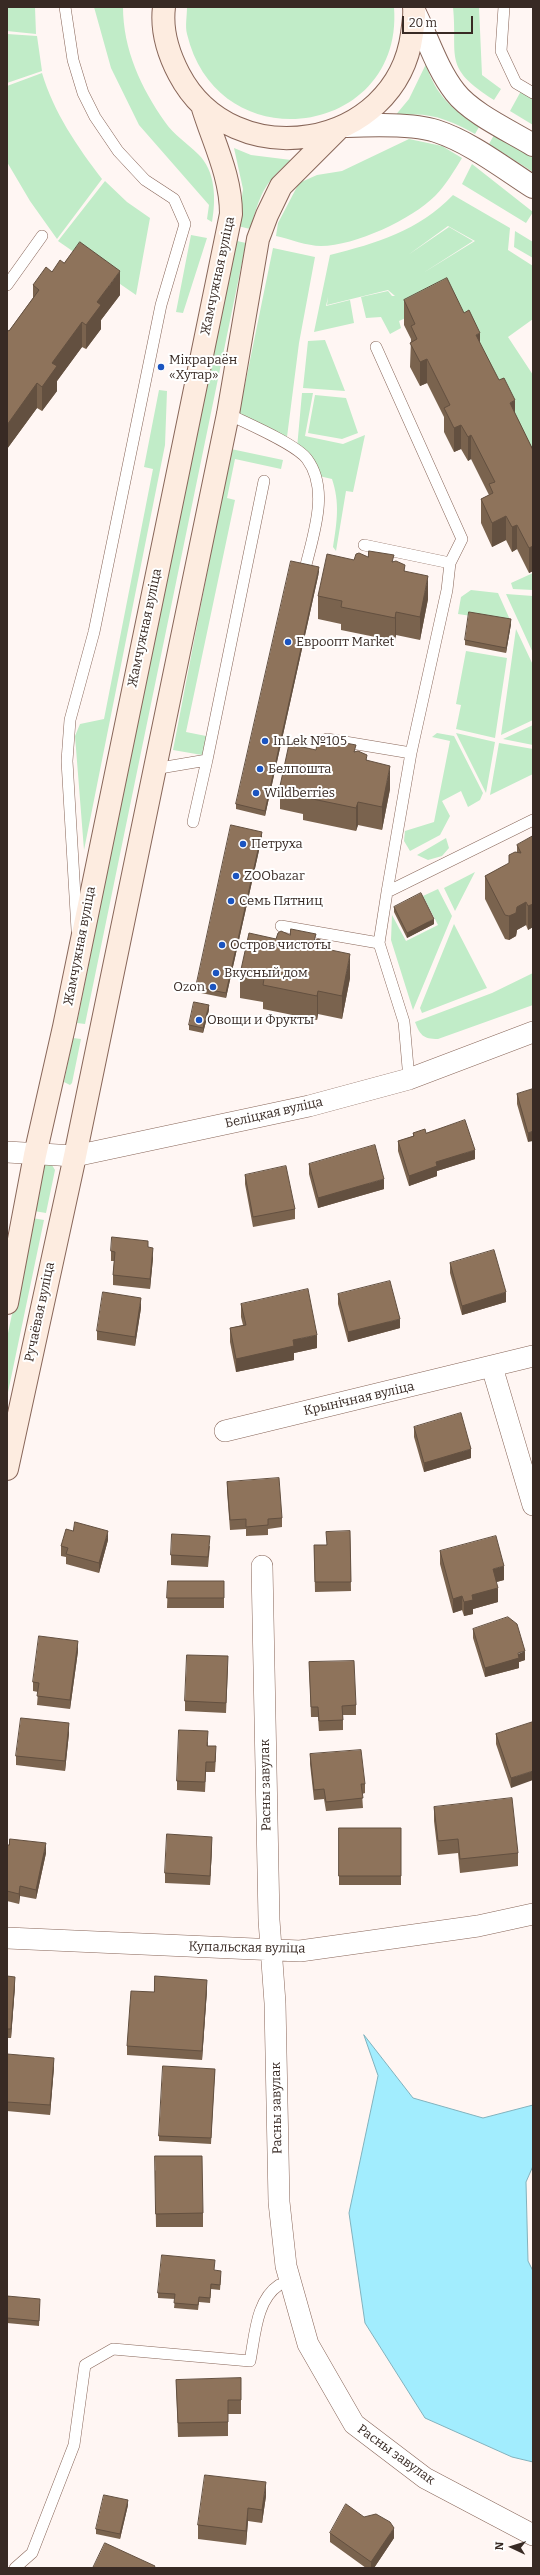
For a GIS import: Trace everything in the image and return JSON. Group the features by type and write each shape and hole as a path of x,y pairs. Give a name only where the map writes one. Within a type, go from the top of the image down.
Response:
{"main road":[{"path":"163,9 164,32 171,59 184,84 202,105 218,119 238,129 261,136 282,139 341,128"},
{"path":"75,1156 228,414 258,239 267,215 281,186 341,128 377,104 391,87 403,68 410,48 415,10"},
{"name":"Жамчужная вуліца","path":"35,1155 78,957 232,214 231,191 224,162 215,147 202,105"},
{"path":"7,1303 35,1155"},
{"name":"Ручаёвая вуліца","path":"7,1469 75,1156"}],"street":[{"path":"415,10 438,63 455,92 467,104 533,145"},
{"path":"341,128 383,125 434,130 457,139 533,187"},
{"name":"Беліцкая вуліца","path":"7,1152 35,1155 75,1156 309,1106 409,1078 533,1032"},
{"name":"Крынічная вуліца","path":"225,1431 533,1356"},
{"path":"492,1367 533,1505"},
{"name":"Расны завулак","path":"262,1566 271,1951 275,2003 279,2202 286,2266 308,2344 354,2424 425,2478 533,2535"},
{"name":"Купальская вуліца","path":"7,1938 271,1951 300,1951 447,1930 533,1914"}],"lane":[{"path":"65,7 73,60 82,93 95,117 118,151 144,180 174,199 185,224 161,305 94,632 70,720 67,762 78,957"},
{"path":"504,7 501,51 516,83 533,92"},
{"path":"7,285 42,236"},
{"path":"376,347 462,539 450,563 447,590 411,753 379,943 404,1022 409,1078"},
{"path":"228,414 295,449 307,458 314,473 319,494 305,569"},
{"path":"193,822 264,481"},
{"path":"364,545 450,563"},
{"path":"327,739 411,753"},
{"path":"154,769 207,760"},
{"path":"387,892 533,820"},
{"path":"281,926 379,943"},
{"path":"15,2568 32,2553 74,2445 84,2366 113,2349 250,2361 261,2308 272,2290 279,2285"}],"green space":[{"path":"7,7 35,7 36,34 7,31"},
{"path":"94,7 123,7 126,38 130,53 148,96 169,127 198,154 208,169 214,195 212,222 207,219 209,205 139,125 111,68"},
{"path":"187,7 394,7 389,51 370,84 341,107 306,118 269,117 234,103 205,75 187,34"},
{"path":"453,7 479,7 482,75 501,89 494,100 466,79 459,70 454,50"},
{"path":"7,34 37,36 42,71 7,83"},
{"path":"426,64 434,85 446,101 479,127 475,134 446,120 436,117 426,115 405,115 394,117 409,99"},
{"path":"42,73 53,102 67,129 102,179 57,239 30,201 7,162 7,86"},
{"path":"521,91 533,99 533,125 510,111"},
{"path":"494,135 533,158 533,172 489,144"},
{"path":"409,139 442,146 462,158 443,187 425,205 412,214 382,230 335,245 310,245 276,236 278,223 299,183 317,175 342,171"},
{"path":"234,148 251,155 291,160 274,176 268,184 260,198 250,229 238,226 243,189"},
{"path":"472,164 533,212 526,223 462,184"},
{"path":"105,181 127,202 150,218 136,295 58,241"},
{"path":"453,195 510,228 508,250 533,266 533,319 508,337 533,375 533,465 483,360 485,353 452,297 399,321 401,328 390,334 381,317 366,318 361,297 388,291 392,296 395,296 388,290 327,305 328,297 326,306 350,300 354,323 314,332 330,255 364,246 396,234 426,218","holes":["448,226 475,241 423,273 473,241 449,227 408,255"]},
{"path":"515,231 533,242 533,258 514,247"},
{"path":"191,235 207,238 183,313 176,312"},
{"path":"237,241 246,243 85,1024 77,1023 175,531"},
{"path":"273,248 315,257 299,343 287,437 239,414"},
{"path":"325,340 345,391 303,388 308,341"},
{"path":"159,390 167,391 165,445 84,850 75,736 80,724 104,719 153,469 144,467"},
{"path":"302,393 313,393 305,436 343,444 365,435 353,492 346,491 336,551 333,547 337,521 337,504 332,479 319,476 297,448"},
{"path":"315,395 346,398 358,433 342,439 308,433"},
{"path":"231,449 283,460 281,469 235,459 227,498 235,500 186,732 211,737 205,754 202,755 173,750"},
{"path":"533,573 533,590 513,589 511,583"},
{"path":"471,590 498,593 511,622 458,614 461,597"},
{"path":"506,594 533,596 533,653"},
{"path":"516,629 533,665 533,720 501,735"},
{"path":"466,651 507,658 495,738 456,729 461,705 456,704"},
{"path":"533,725 533,745 503,739"},
{"path":"437,733 454,736 483,793 480,800 468,807 461,791 442,801 450,816 440,835 410,851 404,841 405,831 434,822 450,741 432,737"},
{"path":"456,733 495,742 486,793"},
{"path":"499,743 533,749 533,774 490,795"},
{"path":"446,838 449,848 442,856 428,860 417,855"},
{"path":"475,872 455,911 444,888"},
{"path":"438,889 452,916 413,1010 391,940 392,915 406,941 438,925 423,896"},
{"path":"454,924 487,988 422,1013 420,1008"},
{"path":"533,973 533,1005 438,1039 425,1037 415,1022 492,993"},
{"path":"73,1038 81,1039 72,1083 70,1085 64,1082"},
{"path":"47,1164 52,1165 55,1170 46,1213 34,1211 43,1167"},
{"path":"32,1218 44,1220 7,1397 7,1338"}],"water":[{"path":"364,2035 413,2098 483,2118 533,2105 533,2166 526,2182 528,2261 533,2271 533,2462 512,2457 425,2418 365,2323 349,2213 378,2076"}],"building":[{"path":"80,242 120,271 97,302 101,305 86,325 82,322 52,363 57,366 42,387 37,383 7,425 7,330 9,331 39,290 33,285 46,267 52,272 60,260 64,263"},
{"path":"447,278 464,313 469,310 480,333 476,335 499,380 504,378 515,400 510,403 533,450 533,546 529,548 517,525 512,527 506,516 492,523 481,499 493,493 489,484 495,482 471,435 468,437 461,425 454,428 444,408 450,405 427,359 420,362 410,343 417,339 411,326 415,324 404,300"},
{"path":"369,551 394,555 392,562 396,561 405,565 404,571 428,576 420,617 396,612 395,618 341,607 342,601 318,596 327,554 354,560 356,554 359,553 368,557"},
{"path":"291,561 319,567 265,811 236,804"},
{"path":"469,612 511,619 506,648 465,640"},
{"path":"330,740 356,745 354,752 358,751 367,755 366,760 390,766 382,807 358,802 356,808 303,797 304,791 280,786 289,744 316,750 317,744 321,742 329,747"},
{"path":"231,825 262,832 226,993 196,987"},
{"path":"533,836 533,904 528,906 526,902 517,907 516,913 509,916 505,915 485,876 509,863 509,855 515,852 521,853 517,845"},
{"path":"421,893 434,919 407,933 394,907"},
{"path":"291,929 316,934 314,941 318,939 327,943 326,949 350,954 342,996 318,991 317,996 263,985 264,979 240,974 249,933 276,939 278,933 281,931 290,935"},
{"name":"Овощи и Фрукты","path":"194,1002 209,1005 203,1028 189,1025"},
{"path":"533,1089 533,1131 528,1133 517,1094"},
{"path":"465,1120 475,1150 436,1162 437,1166 409,1176 398,1141 414,1136 413,1133 425,1129 426,1133"},
{"path":"375,1145 384,1179 318,1198 309,1164"},
{"path":"286,1166 295,1209 253,1217 245,1175"},
{"path":"112,1237 148,1241 148,1247 153,1248 150,1279 113,1275 115,1252 111,1251"},
{"path":"494,1250 506,1292 462,1306 450,1263"},
{"path":"390,1281 400,1319 348,1332 338,1294"},
{"path":"308,1289 317,1335 293,1340 294,1346 236,1359 230,1328 246,1325 241,1304"},
{"path":"103,1292 141,1298 135,1337 97,1331"},
{"path":"461,1413 471,1449 424,1463 414,1427"},
{"path":"279,1478 282,1518 268,1519 268,1525 246,1527 246,1519 230,1520 227,1482"},
{"path":"75,1522 108,1531 99,1563 66,1554 68,1548 61,1546 66,1529 73,1531"},
{"path":"350,1531 351,1582 315,1582 314,1545 327,1545 326,1532"},
{"path":"172,1534 210,1536 208,1557 171,1555"},
{"path":"496,1536 504,1566 493,1569 498,1588 472,1595 473,1600 464,1602 462,1596 453,1599 440,1551"},
{"path":"168,1581 224,1581 224,1598 167,1598"},
{"path":"508,1617 517,1624 525,1651 518,1653 519,1658 485,1668 473,1629"},
{"path":"39,1636 78,1641 70,1700 37,1696 39,1683 33,1682"},
{"path":"187,1655 228,1656 226,1703 185,1701"},
{"path":"354,1661 356,1705 342,1706 343,1720 319,1721 318,1707 311,1707 309,1662"},
{"path":"21,1718 69,1723 65,1761 16,1756"},
{"path":"533,1722 533,1771 511,1778 496,1734"},
{"path":"179,1730 208,1731 207,1746 216,1746 215,1762 206,1762 205,1782 177,1781"},
{"path":"361,1750 365,1784 361,1784 363,1798 326,1802 324,1789 314,1790 310,1754"},
{"path":"512,1798 518,1853 460,1859 458,1839 438,1841 434,1807"},
{"path":"339,1828 401,1828 401,1876 339,1876"},
{"path":"167,1834 212,1837 210,1876 165,1873"},
{"path":"10,1839 46,1843 36,1890 20,1886 19,1894 7,1891 7,1845 9,1845"},
{"path":"7,1976 15,1977 11,2029 7,2029"},
{"path":"155,1976 207,1980 202,2051 127,2046 131,1991 154,1992"},
{"path":"7,2054 54,2058 50,2105 7,2102"},
{"path":"163,2066 215,2069 211,2138 159,2136"},
{"path":"155,2156 202,2156 203,2213 156,2214"},
{"path":"162,2255 215,2260 214,2270 221,2271 220,2285 211,2284 210,2298 199,2297 198,2305 174,2303 175,2294 158,2293"},
{"path":"7,2296 40,2299 39,2321 7,2318"},
{"path":"241,2378 241,2400 228,2400 228,2422 178,2423 176,2380"},
{"path":"205,2475 266,2482 262,2510 248,2508 246,2531 198,2525"},
{"path":"104,2495 128,2500 120,2534 96,2529"},
{"path":"346,2504 364,2517 376,2514 390,2522 394,2528 371,2562 330,2533"},
{"path":"105,2543 155,2566 154,2568 93,2568"}],"place":[{"name":"Мікрараён «Хутар»","path":"161,367"},
{"name":"Евроопт Market","path":"288,642"},
{"name":"InLek №105","path":"265,741"},
{"name":"Белпошта","path":"260,769"},
{"name":"Wildberries","path":"256,793"},
{"name":"Петруха","path":"243,844"},
{"name":"ZOObazar","path":"236,876"},
{"name":"Семь Пятниц","path":"231,901"},
{"name":"Остров чистоты","path":"222,945"},
{"name":"Вкусный дом","path":"216,973"},
{"name":"Ozon","path":"213,987"},
{"name":"Овощи и Фрукты","path":"199,1020"}]}
